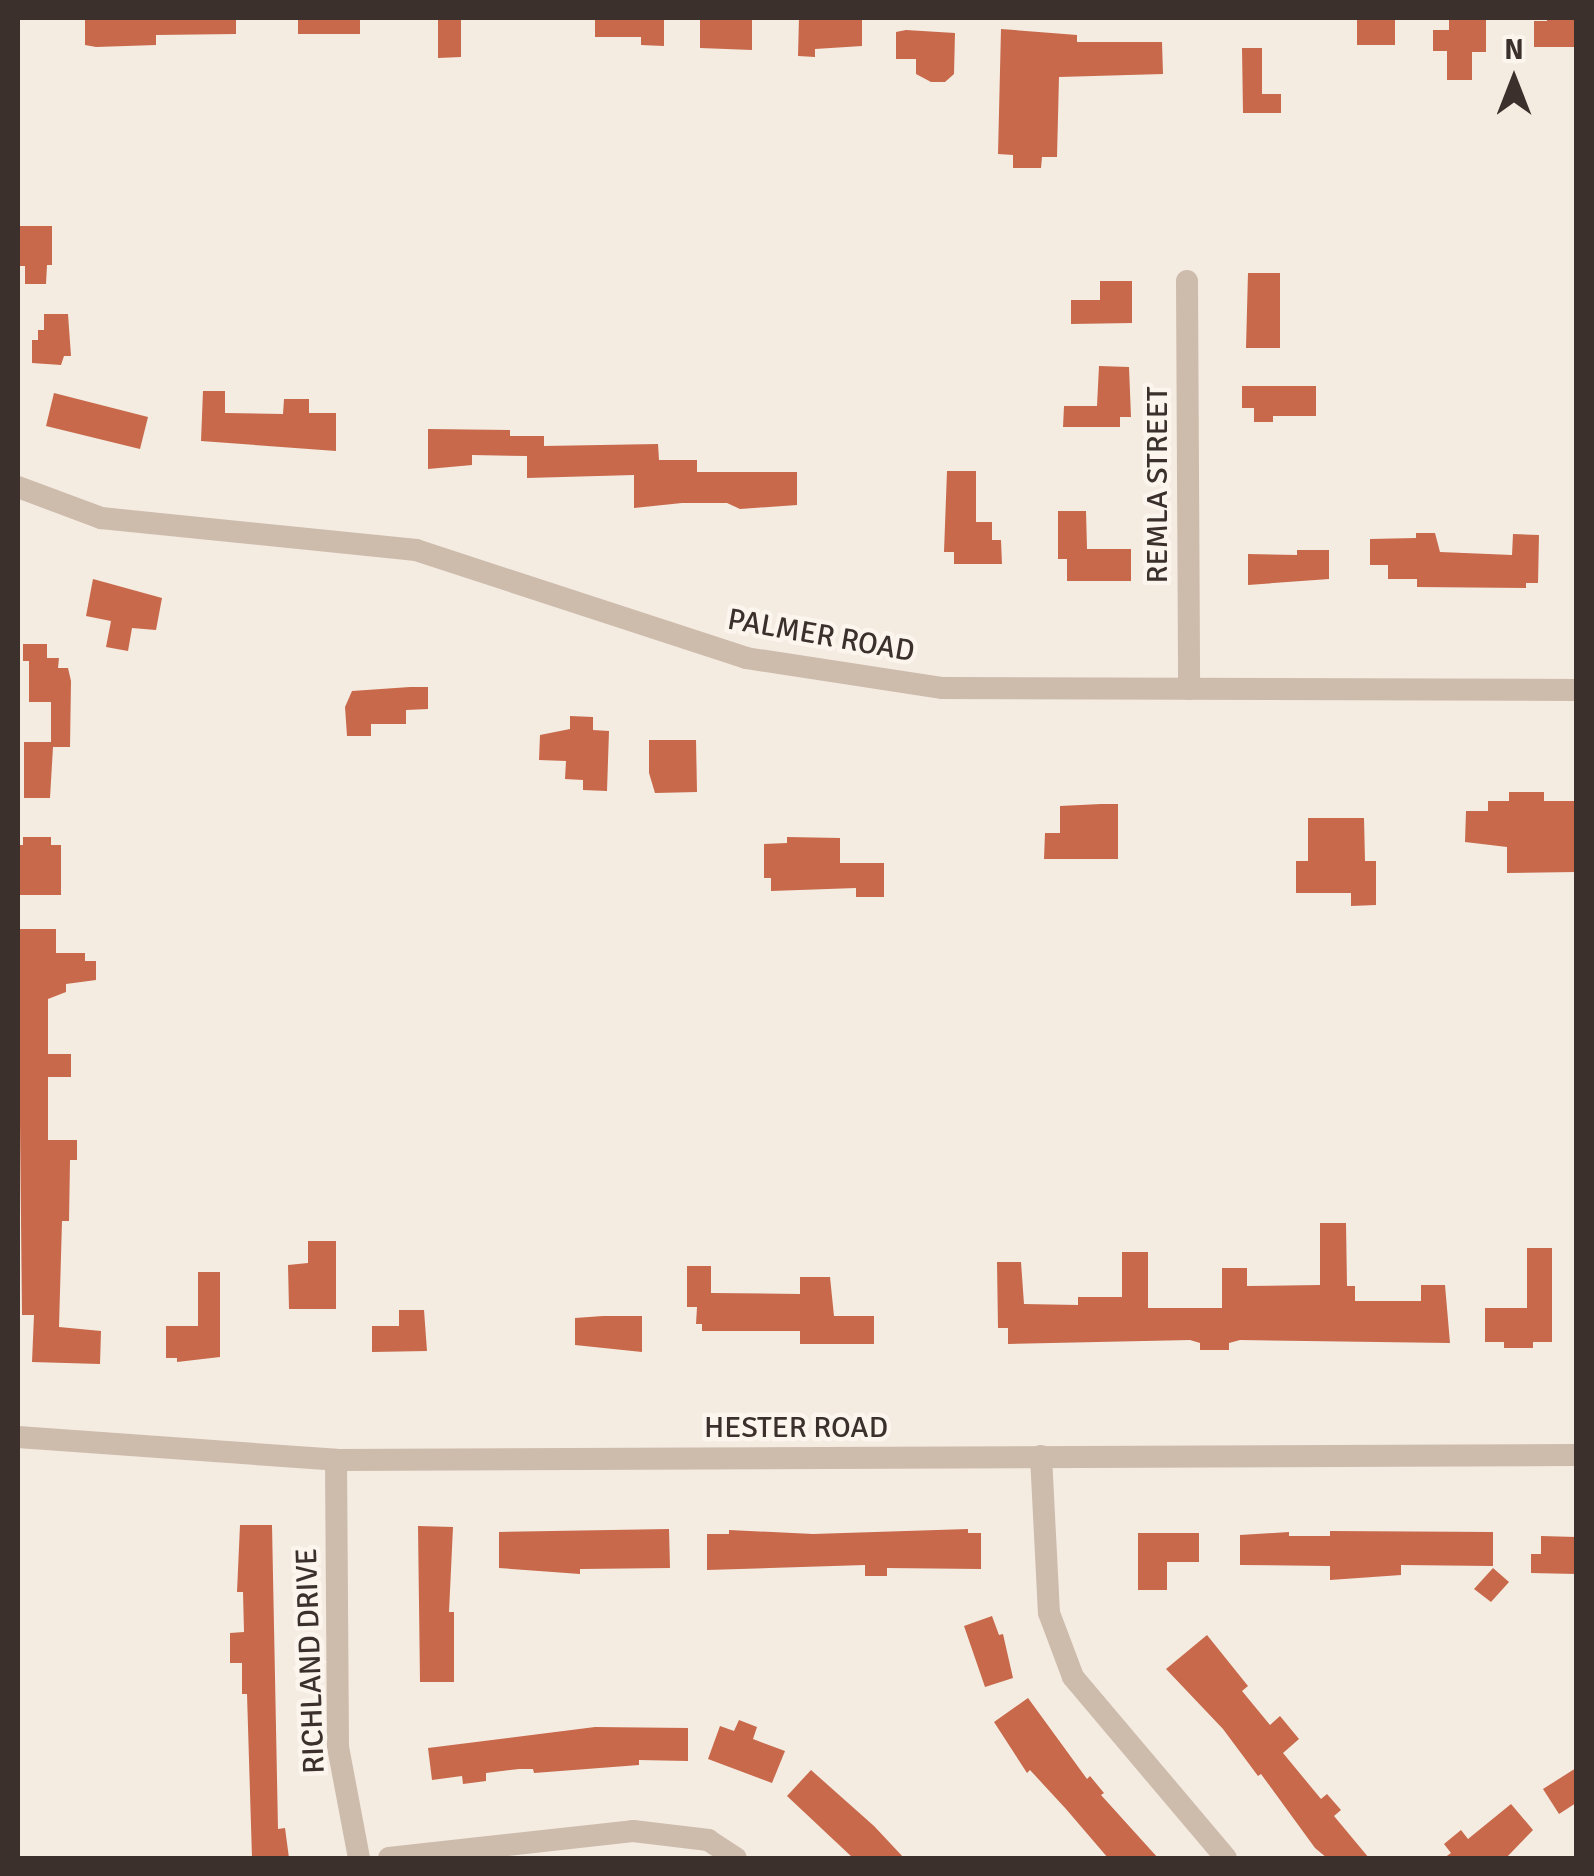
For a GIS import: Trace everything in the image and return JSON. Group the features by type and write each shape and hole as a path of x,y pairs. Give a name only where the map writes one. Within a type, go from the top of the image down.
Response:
{"street":[{"name":"REMLA STREET","path":"1187,281 1189,690"},
{"name":"PALMER ROAD","path":"18,487 101,518 416,550 746,658 943,688 1576,690"},
{"name":"HESTER ROAD","path":"18,1437 336,1460 1576,1455"},
{"path":"1041,1456 1049,1613 1073,1677 1226,1858"},
{"name":"RICHLAND DRIVE","path":"336,1460 338,1747 359,1858"},
{"path":"389,1858 633,1831 708,1840 736,1858"}],"building":[{"path":"85,18 236,18 236,34 156,35 156,45 96,47 85,45"},
{"path":"298,18 360,18 360,34 298,34"},
{"path":"438,18 461,18 461,57 438,58"},
{"path":"595,18 664,18 664,46 641,45 641,37 595,37"},
{"path":"700,18 752,18 752,50 700,48"},
{"path":"799,18 862,18 862,46 815,49 815,57 798,56"},
{"path":"1449,18 1486,18 1486,52 1472,52 1472,80 1447,80 1447,51 1433,51 1433,30 1449,30"},
{"path":"1576,18 1576,47 1534,47 1534,21"},
{"path":"1357,20 1395,20 1395,45 1357,45"},
{"path":"1001,29 1077,35 1077,42 1162,42 1163,74 1059,77 1057,157 1042,157 1041,168 1013,168 1013,155 998,154"},
{"path":"896,32 955,33 954,74 945,82 931,82 916,74 916,59 896,59"},
{"path":"1242,48 1262,48 1262,94 1281,94 1281,113 1243,113"},
{"path":"18,226 52,226 52,265 47,265 46,284 25,284 25,266 18,266"},
{"path":"1248,273 1280,273 1280,348 1246,348"},
{"path":"1100,281 1132,281 1132,323 1071,324 1071,300 1100,300"},
{"path":"44,314 68,314 71,356 64,356 61,365 32,363 32,340 38,340 38,330 44,330"},
{"path":"1099,366 1129,367 1131,417 1120,417 1120,427 1063,427 1064,406 1097,406"},
{"path":"1242,386 1316,386 1316,416 1273,416 1273,422 1254,422 1254,408 1242,408"},
{"path":"203,391 225,391 225,413 283,414 284,399 309,399 309,413 336,413 336,451 201,441"},
{"path":"54,393 148,417 140,449 46,426"},
{"path":"428,429 510,430 510,436 544,436 544,446 658,444 659,460 697,460 697,472 797,472 797,505 740,509 727,503 682,503 634,508 634,475 527,478 527,456 472,455 472,465 428,469"},
{"path":"947,471 976,471 976,522 992,522 992,540 1001,540 1002,564 954,564 954,552 944,552"},
{"path":"1058,511 1086,511 1087,549 1131,549 1131,581 1067,581 1067,559 1058,559"},
{"path":"1416,533 1435,533 1440,552 1512,555 1513,534 1539,535 1538,583 1526,583 1526,588 1417,587 1417,579 1388,579 1388,565 1370,565 1370,539 1416,538"},
{"path":"1297,550 1329,550 1329,579 1248,585 1248,554 1297,555"},
{"path":"93,579 162,598 156,630 132,628 128,651 106,647 111,621 86,616"},
{"path":"23,644 47,644 47,658 59,658 58,668 68,668 71,681 70,747 53,747 50,798 24,798 24,742 51,742 51,702 29,702 29,661 23,661"},
{"path":"428,687 428,709 406,710 406,724 371,724 371,736 347,736 345,707 352,691"},
{"path":"570,716 593,717 593,730 609,731 607,791 583,790 583,780 565,779 566,761 539,760 540,735 570,729"},
{"path":"649,740 696,740 697,792 655,793 649,773"},
{"path":"1509,792 1544,792 1544,801 1576,801 1576,872 1507,873 1507,847 1465,842 1466,811 1488,811 1488,801 1509,801"},
{"path":"1118,804 1118,859 1044,859 1045,833 1060,833 1060,806"},
{"path":"1308,818 1364,818 1365,861 1376,861 1376,905 1351,906 1351,893 1296,893 1296,861 1308,861"},
{"path":"23,837 51,837 51,845 61,845 61,895 18,895 18,845 23,845"},
{"path":"787,837 840,838 840,863 884,863 884,897 856,897 856,888 771,891 771,878 764,878 764,844 787,843"},
{"path":"18,929 56,929 56,953 85,953 85,961 96,961 96,980 66,984 66,992 48,999 48,1054 71,1054 71,1077 48,1077 48,1140 77,1140 77,1160 70,1160 69,1221 62,1221 59,1327 101,1331 100,1364 32,1362 34,1315 22,1315"},
{"path":"1320,1223 1346,1223 1347,1286 1355,1286 1355,1301 1421,1301 1421,1285 1445,1285 1450,1343 1240,1340 1229,1343 1229,1350 1200,1350 1200,1343 1190,1340 1008,1344 1008,1328 998,1328 997,1262 1021,1262 1024,1304 1078,1305 1078,1297 1122,1297 1122,1252 1148,1252 1148,1308 1222,1308 1222,1268 1247,1268 1247,1286 1320,1285"},
{"path":"308,1241 336,1241 336,1309 289,1309 288,1265 308,1263"},
{"path":"1527,1248 1552,1248 1552,1342 1533,1342 1533,1348 1504,1348 1504,1342 1485,1342 1485,1308 1527,1308"},
{"path":"687,1266 711,1266 711,1293 800,1294 800,1277 830,1277 834,1316 874,1316 874,1344 800,1344 800,1331 702,1331 702,1324 696,1324 697,1307 687,1307"},
{"path":"198,1272 220,1272 220,1357 177,1362 177,1358 166,1358 166,1326 198,1326"},
{"path":"399,1310 424,1310 427,1351 372,1352 372,1326 399,1326"},
{"path":"642,1316 642,1352 575,1345 575,1318"},
{"path":"240,1525 272,1525 278,1829 285,1828 289,1858 252,1858 247,1694 242,1694 242,1663 230,1663 230,1633 244,1632 243,1592 237,1592"},
{"path":"418,1526 453,1527 449,1612 454,1612 454,1682 420,1682"},
{"path":"669,1529 670,1568 580,1569 580,1574 499,1568 499,1532"},
{"path":"968,1529 968,1533 981,1533 981,1569 887,1568 887,1576 865,1576 865,1565 707,1570 707,1534 729,1534 729,1530 813,1534"},
{"path":"1330,1531 1493,1532 1493,1566 1401,1565 1401,1575 1330,1580 1330,1566 1240,1565 1240,1535 1289,1532 1289,1536 1330,1536"},
{"path":"1138,1533 1199,1533 1199,1562 1167,1562 1167,1590 1138,1590"},
{"path":"1541,1536 1576,1537 1576,1574 1531,1573 1531,1554 1541,1554"},
{"path":"1493,1568 1509,1582 1491,1602 1474,1589"},
{"path":"992,1616 999,1635 1003,1634 1013,1678 985,1687 964,1626"},
{"path":"1207,1635 1248,1686 1242,1691 1270,1725 1280,1716 1299,1739 1283,1753 1321,1799 1327,1794 1341,1810 1334,1816 1369,1858 1327,1858 1315,1848 1261,1774 1258,1776 1223,1729 1166,1669"},
{"path":"1028,1698 1087,1779 1090,1776 1104,1793 1101,1795 1158,1858 1108,1858 1030,1770 1027,1773 994,1722"},
{"path":"739,1720 757,1727 753,1739 785,1751 772,1783 708,1759 720,1726 734,1731"},
{"path":"595,1727 688,1728 688,1761 639,1760 639,1765 534,1773 533,1769 519,1769 486,1773 486,1781 463,1784 462,1776 432,1780 428,1748"},
{"path":"1576,1768 1576,1803 1559,1814 1543,1789"},
{"path":"811,1770 904,1858 853,1858 787,1796"},
{"path":"1511,1804 1533,1830 1506,1858 1444,1858 1451,1853 1444,1844 1461,1830 1468,1839"}]}
